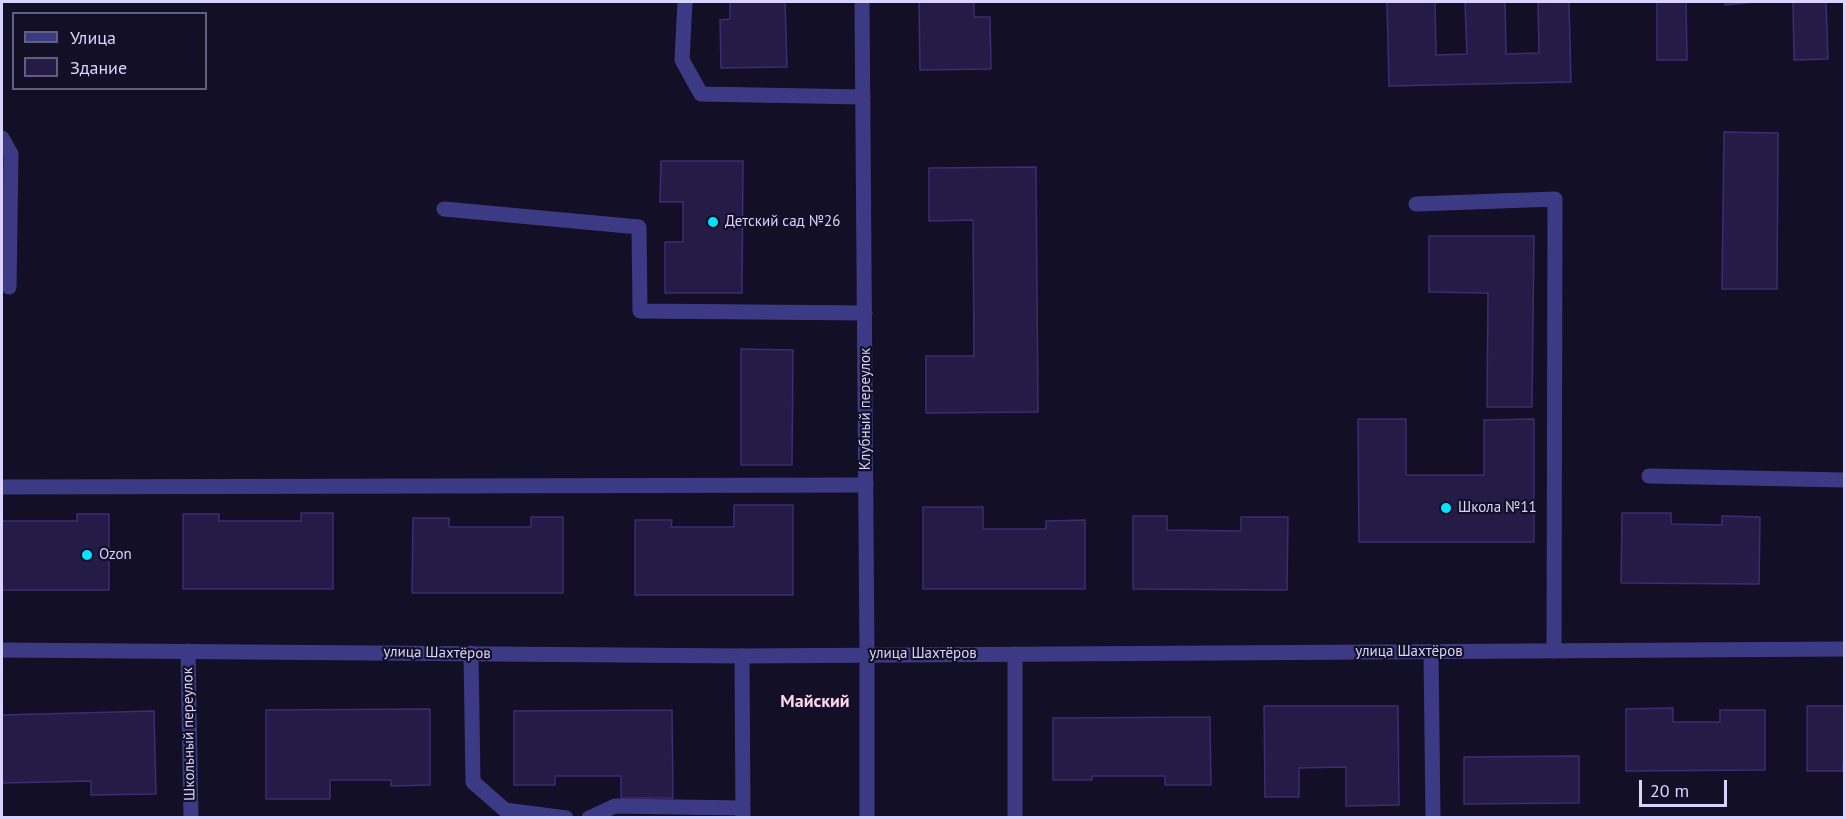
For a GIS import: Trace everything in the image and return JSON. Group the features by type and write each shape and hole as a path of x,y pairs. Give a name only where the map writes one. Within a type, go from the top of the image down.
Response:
{"street":[{"path":"685,2 682,60 701,94 863,97"},
{"name":"Клубный переулок","path":"862,2 867,818"},
{"path":"2,138 11,154 9,287"},
{"path":"1416,204 1555,199 1554,651"},
{"path":"444,209 639,227 640,311 865,313"},
{"path":"1649,476 1845,480"},
{"path":"2,487 866,485"},
{"name":"улица Шахтёров","path":"2,650 742,656 1845,649"},
{"name":"Школьный переулок","path":"188,651 191,818"},
{"path":"1431,652 1433,818"},
{"path":"471,653 473,782 505,810 566,818"},
{"path":"1015,654 1015,818"},
{"path":"589,818 615,806 743,813 742,656"}],"building":[{"path":"730,2 785,2 787,67 721,68 720,20 730,19"},
{"path":"919,2 974,2 974,17 990,17 991,69 920,70"},
{"path":"1387,2 1435,2 1436,55 1467,54 1465,2 1505,2 1506,54 1539,53 1538,2 1569,2 1571,82 1389,86"},
{"path":"1657,2 1686,2 1687,60 1657,60"},
{"path":"1725,2 1755,2 1725,5"},
{"path":"1793,2 1826,2 1828,59 1794,60"},
{"path":"1724,132 1778,133 1777,289 1722,289"},
{"name":"Детский сад №26","path":"661,161 743,161 742,293 665,293 665,242 683,242 683,202 660,202"},
{"path":"1036,167 1038,412 926,413 926,356 974,356 973,220 929,221 929,168"},
{"path":"1429,236 1534,236 1532,407 1487,407 1488,293 1429,292"},
{"path":"741,349 793,350 792,465 741,465"},
{"name":"Школа №11","path":"1358,419 1406,419 1406,475 1484,475 1484,420 1534,419 1534,542 1359,542"},
{"path":"734,505 793,505 793,595 635,595 635,520 672,520 671,527 734,527"},
{"path":"923,507 983,507 983,529 1046,529 1046,521 1085,520 1085,589 923,589"},
{"path":"301,513 333,513 333,589 183,589 183,514 219,514 219,521 301,521"},
{"path":"1622,513 1671,513 1671,524 1722,525 1722,516 1760,517 1759,584 1621,583"},
{"path":"77,514 109,514 109,590 2,590 2,521 77,521"},
{"path":"1133,516 1167,516 1167,530 1241,531 1241,517 1288,517 1287,590 1133,589"},
{"path":"531,517 563,517 563,593 412,593 413,518 449,518 449,527 531,527"},
{"path":"1264,706 1398,706 1399,805 1346,806 1346,767 1299,768 1299,797 1265,797"},
{"path":"1807,706 1844,706 1843,771 1807,771"},
{"path":"1673,708 1673,722 1720,722 1720,710 1765,710 1765,770 1626,771 1626,709"},
{"path":"430,709 430,785 391,786 391,780 330,780 330,799 266,799 266,710"},
{"path":"672,710 673,798 621,798 621,776 555,776 555,785 514,785 514,711"},
{"path":"154,711 156,794 91,795 91,781 2,783 2,715"},
{"path":"1210,717 1211,785 1165,785 1165,776 1092,776 1092,780 1053,780 1053,718"},
{"path":"1579,756 1579,803 1464,804 1464,757"}],"place":[{"name":"Детский сад №26","path":"713,222"},
{"name":"Школа №11","path":"1446,508"},
{"name":"Ozon","path":"87,555"}],"district":[{"name":"Майский","path":"815,702"}]}
